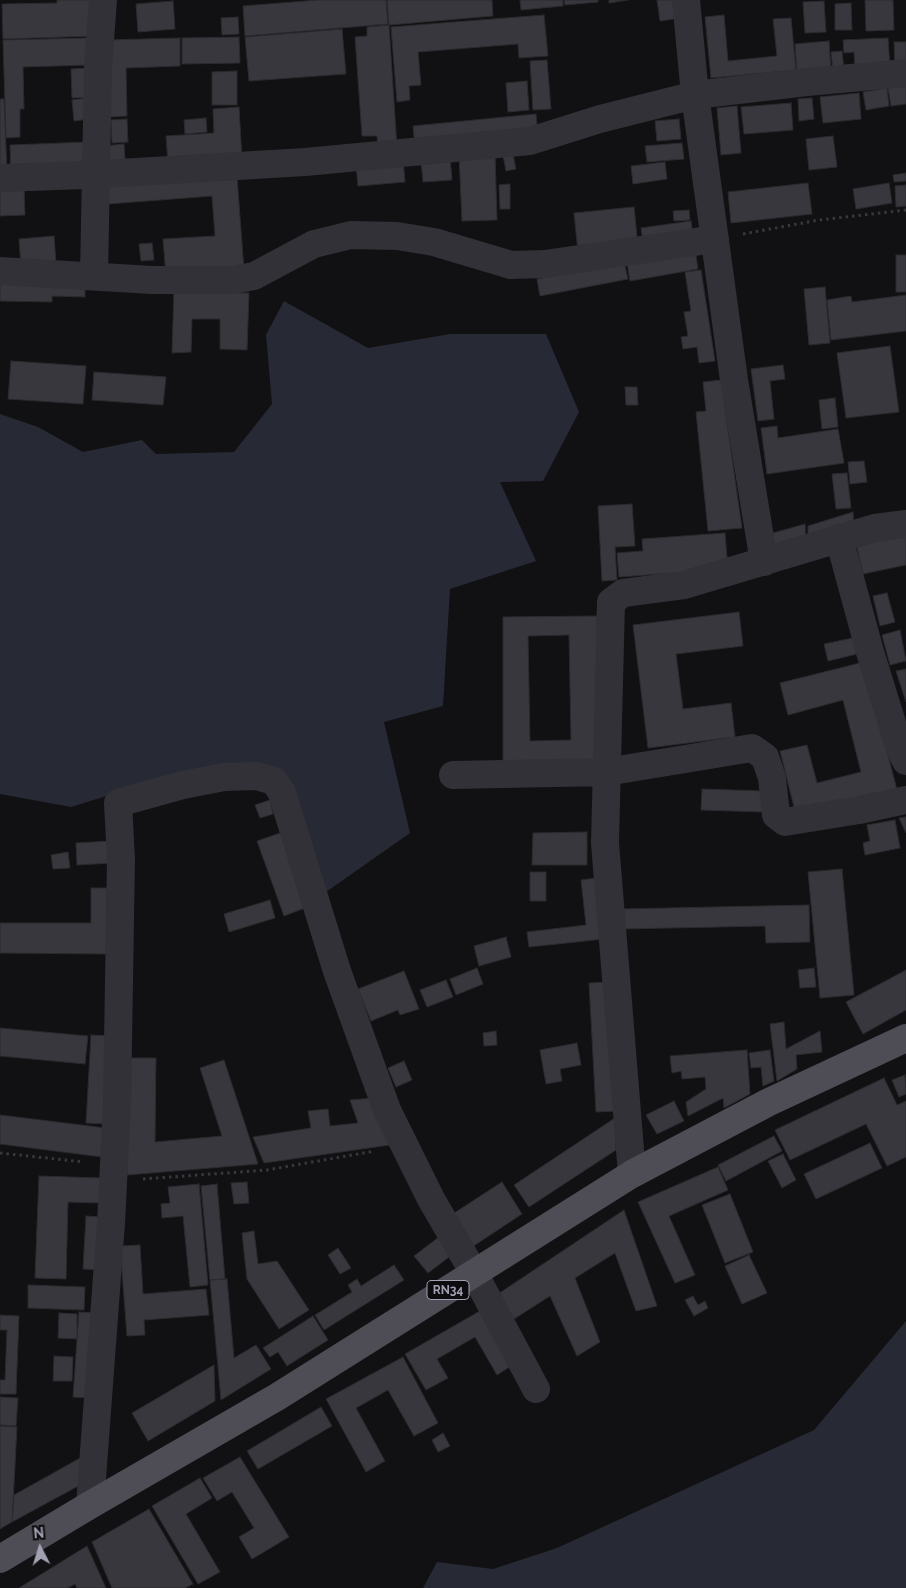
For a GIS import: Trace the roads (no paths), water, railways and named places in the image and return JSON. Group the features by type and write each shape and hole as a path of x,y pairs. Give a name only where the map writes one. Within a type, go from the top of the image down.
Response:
{"main road":[{"name":"RN34","path":"0,1560 90,1505 277,1398 632,1174 769,1102 906,1038"}],"street":[{"path":"94,276 98,67 102,0"},
{"path":"686,0 695,95 734,380 764,562"},
{"path":"0,178 305,162 530,141 600,119 695,95 906,73"},
{"path":"0,271 152,280 233,280 254,276 314,244 350,235 397,236 434,242 511,266 545,264 715,239"},
{"path":"632,1174 605,843 611,602 623,593 684,585 876,528 906,524"},
{"path":"840,538 870,652 900,750 906,761"},
{"path":"453,775 606,772 752,748 765,757 772,778 776,814 785,822 906,800"},
{"path":"90,1505 117,1104 122,859 118,803 182,784 224,777 257,776 274,781 282,793 336,971 387,1110 431,1200 474,1273 536,1389"}]}
